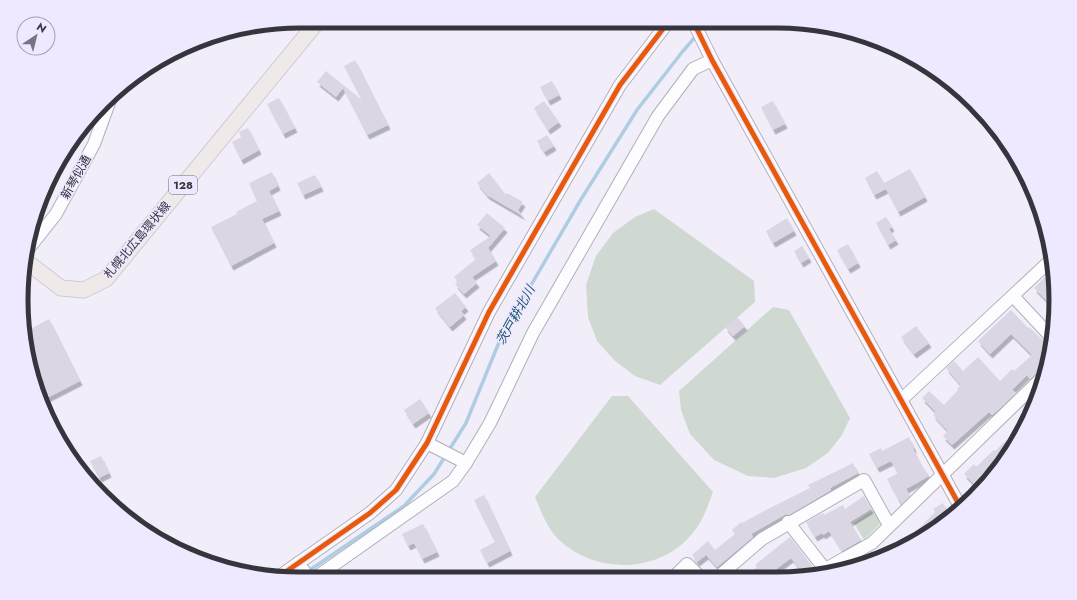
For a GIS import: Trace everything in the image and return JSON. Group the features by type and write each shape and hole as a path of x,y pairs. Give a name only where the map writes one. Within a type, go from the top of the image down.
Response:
{"main road":[{"name":"札幌北広島環状線","path":"30,264 61,288 84,290 106,279 312,28"}],"street":[{"path":"307,572 396,490 427,443 488,312 620,85 665,28"},
{"path":"695,28 958,503"},
{"path":"308,572 453,481 466,463 490,423 533,333 658,116 693,68 712,60"},
{"name":"新琴似通","path":"34,241 56,214 94,144 107,109"},
{"path":"901,400 1047,264"},
{"path":"1013,296 1047,333"},
{"path":"836,566 872,543 1036,384"},
{"path":"427,443 466,463"},
{"path":"724,572 762,539 788,522 864,480 889,525"},
{"path":"788,522 825,568"},
{"path":"679,572 687,564 695,572"}],"shaded area":[{"path":"654,209 754,281 755,302 660,385 635,376 615,361 597,341 588,317 586,285 596,256 613,233 635,217"},
{"path":"773,307 789,310 850,418 842,435 828,453 806,468 774,478 748,476 714,460 690,434 681,410 679,391"},
{"path":"612,396 628,396 713,492 706,512 695,530 681,545 665,555 648,562 629,565 610,564 591,559 573,551 554,535 535,497"},
{"path":"874,510 880,524 864,540 854,523"}],"building":[{"path":"355,60 388,125 367,135 343,88 336,97 317,82 326,71 362,100 344,66"},
{"path":"552,81 559,95 548,101 540,87"},
{"path":"279,98 295,128 283,134 267,104"},
{"path":"544,101 559,122 548,130 534,108"},
{"path":"773,101 785,124 773,130 761,107"},
{"path":"248,128 259,150 241,160 232,142 241,137 239,132"},
{"path":"547,135 554,146 544,152 537,141"},
{"path":"910,169 925,197 898,212 886,189 874,195 865,178 877,171 884,183"},
{"path":"272,172 278,186 269,191 279,211 262,219 274,243 231,266 211,227 237,214 236,212 257,201 249,183"},
{"path":"489,173 506,195 507,193 523,202 518,210 523,216 487,195 477,183"},
{"path":"315,175 321,187 303,195 297,183"},
{"path":"487,213 505,228 488,248 496,261 472,277 477,283 464,294 455,284 458,282 454,277 476,259 470,250 491,236 477,225"},
{"path":"886,217 892,227 889,229 896,240 888,245 876,223"},
{"path":"787,218 794,231 773,243 766,231"},
{"path":"848,244 858,263 848,269 837,250"},
{"path":"802,246 809,258 801,263 794,251"},
{"path":"1047,275 1049,303 1034,288"},
{"path":"455,293 466,307 461,311 464,315 450,327 435,308"},
{"path":"1011,310 1028,328 1029,327 1046,343 1040,371 1030,379 1027,375 1012,390 1016,393 998,410 992,415 989,412 952,445 943,436 948,431 933,415 936,412 922,398 929,391 944,405 958,390 957,389 961,385 946,368 954,361 963,371 978,357 1000,381 1012,369 1014,371 1032,355 1011,334 990,354 978,341"},
{"path":"737,317 745,326 733,336 725,327"},
{"path":"49,319 80,381 47,398 37,370 30,329"},
{"path":"916,326 929,343 914,354 901,337"},
{"path":"420,399 429,413 413,424 404,410"},
{"path":"1015,431 993,466 976,486 964,474 974,464 976,467 994,450 995,451"},
{"path":"909,437 923,469 924,468 929,476 906,489 910,496 902,504 887,479 898,473 891,461 877,468 869,454 881,448 882,451"},
{"path":"101,456 109,473 99,478 90,461"},
{"path":"853,463 858,473 830,488 831,490 789,515 786,514 751,534 753,537 717,567 706,555 697,562 692,555 708,541 715,550 735,534 732,530 741,522 742,523 810,488 808,485"},
{"path":"484,495 510,551 487,563 480,550 495,542 474,500"},
{"path":"864,496 871,509 850,522 861,540 842,551 829,531 823,535 822,533 815,537 806,522 843,505 845,509"},
{"path":"943,503 948,512 911,537 935,512 933,509"},
{"path":"423,524 437,552 422,559 414,543 408,546 402,534"},
{"path":"790,537 813,567 809,570 801,571 791,558 775,570 777,572 751,572 757,567 755,565"}],"waterway":[{"name":"茨戸耕北川","path":"307,572 404,506 434,474 466,423 502,335 580,201 637,110 703,28"}],"cycle path":[{"path":"287,571 370,513 396,490 427,443 489,312 620,85 664,28"},
{"path":"696,28 712,60 958,503"}]}
